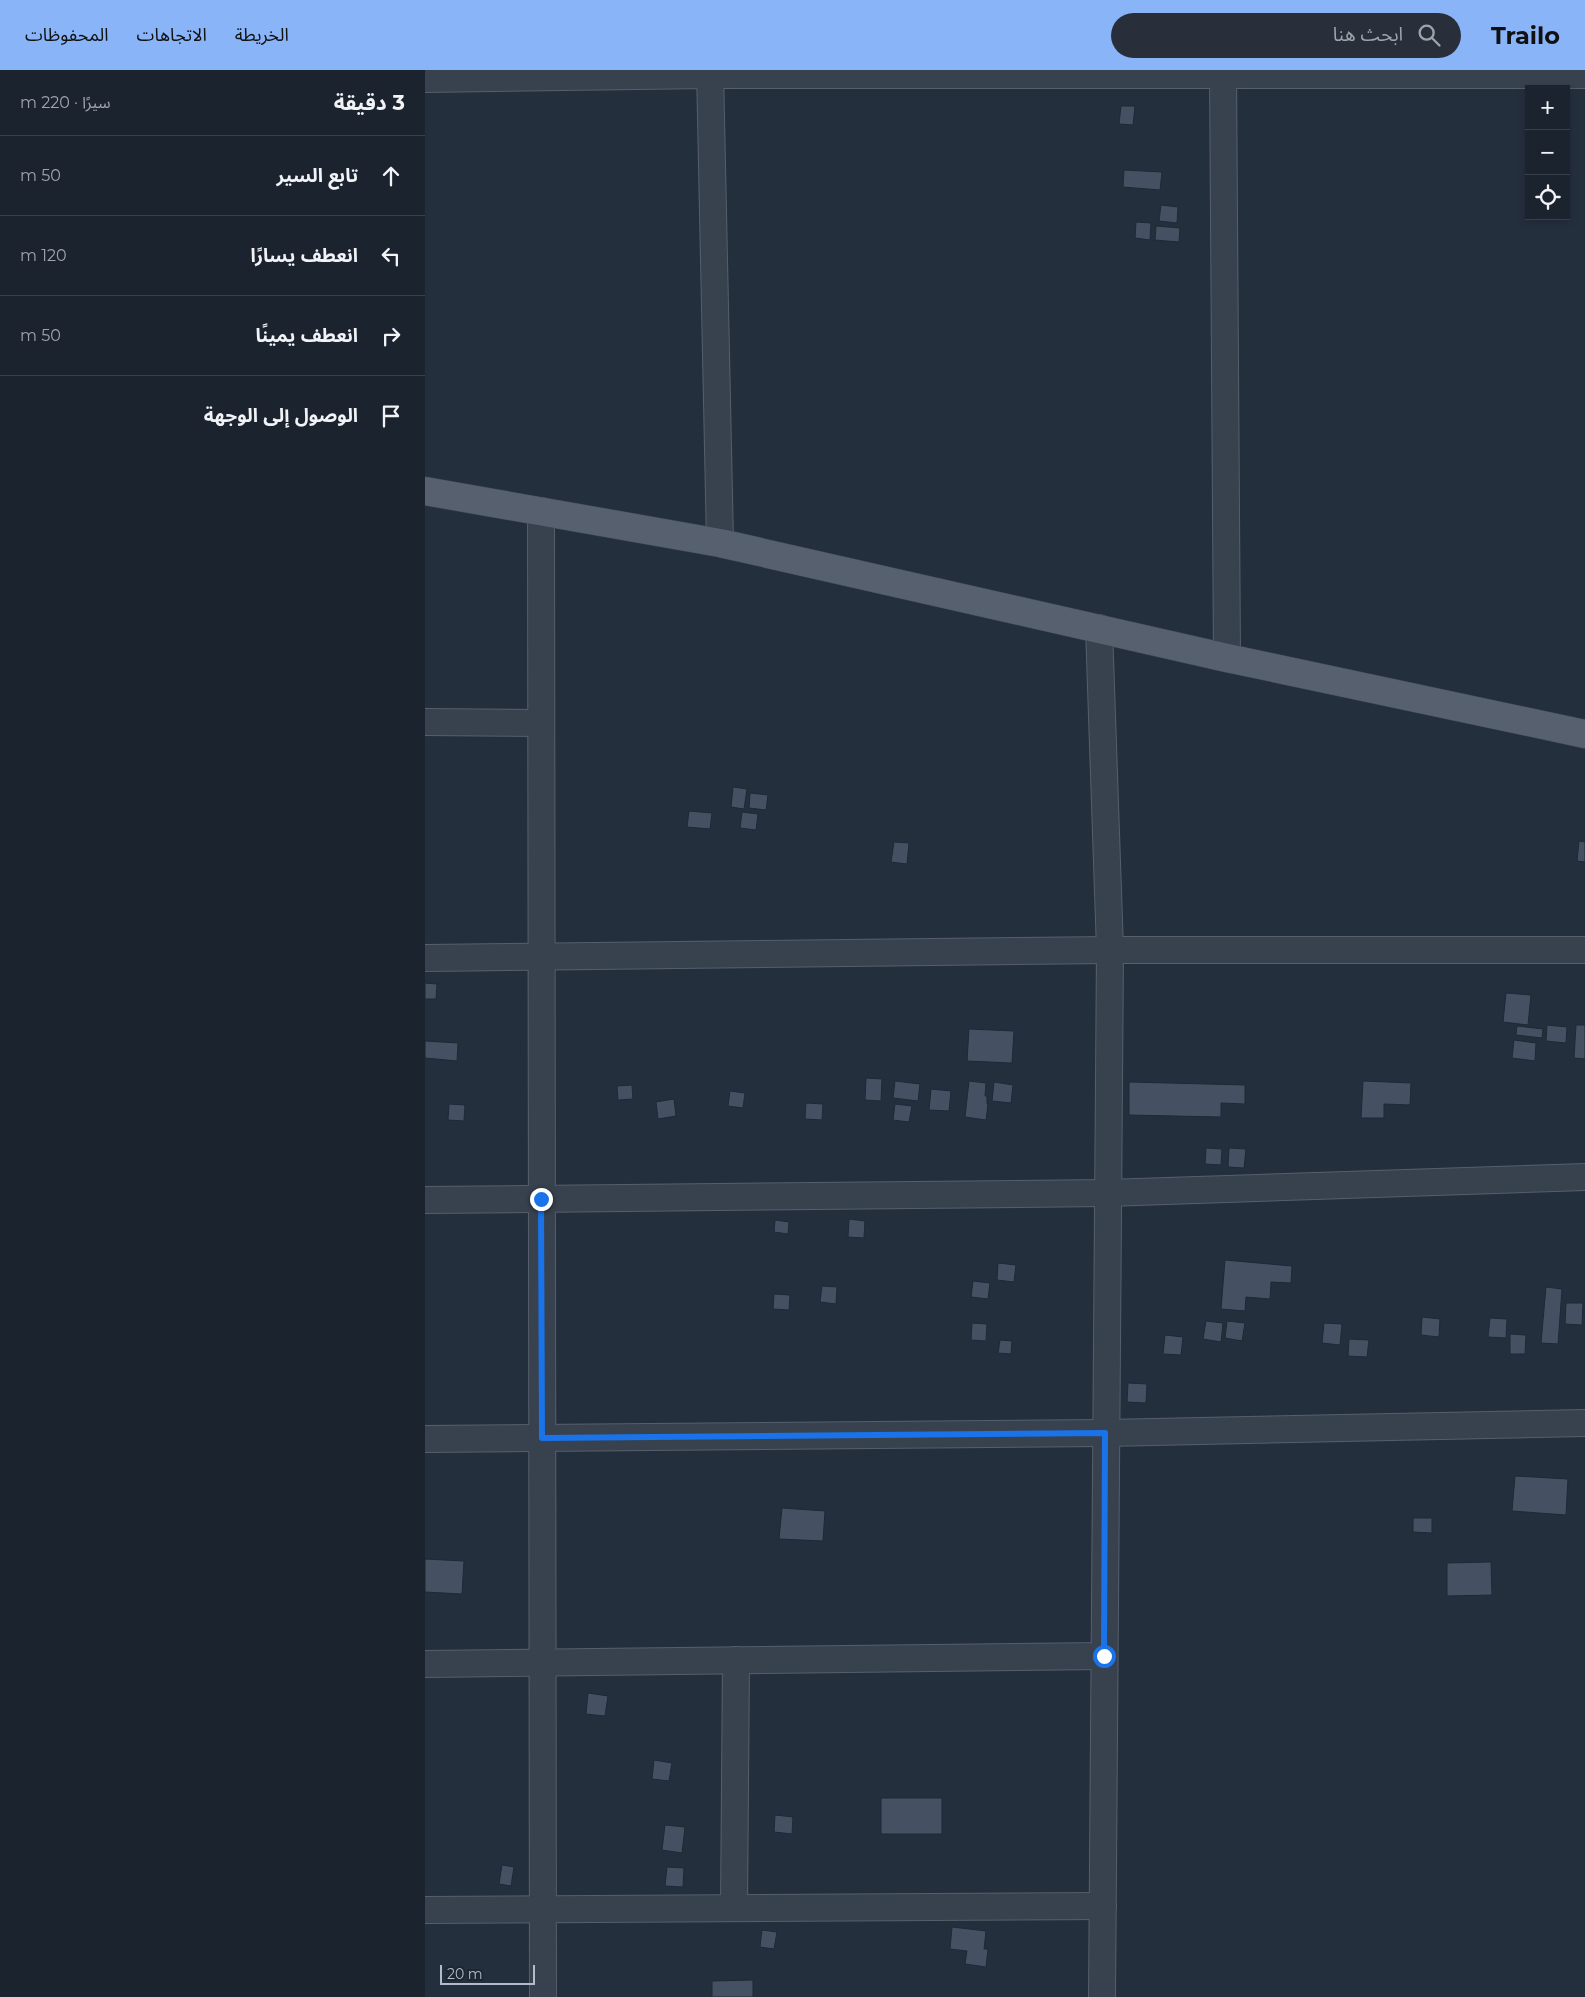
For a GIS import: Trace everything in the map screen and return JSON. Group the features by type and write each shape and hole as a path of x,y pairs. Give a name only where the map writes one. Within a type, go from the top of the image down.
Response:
{"main road":[{"path":"425,491 720,543 1227,658 1585,734"}],"street":[{"path":"710,73 720,543"},
{"path":"425,79 710,73 1585,75"},
{"path":"1223,73 1227,658"},
{"path":"541,511 541,1662 543,1997"},
{"path":"1099,628 1110,950 1102,1997"},
{"path":"425,722 541,723"},
{"path":"425,958 1110,950 1585,950"},
{"path":"425,1200 1107,1193 1585,1177"},
{"path":"425,1439 1105,1433 1585,1424"},
{"path":"425,1664 1104,1656"},
{"path":"734,1908 737,1660"},
{"path":"425,1910 1103,1906"}],"building":[{"path":"1121,106 1135,106 1133,125 1119,124"},
{"path":"1124,170 1162,172 1160,190 1123,187"},
{"path":"1161,205 1178,207 1177,223 1159,221"},
{"path":"1136,222 1151,223 1150,240 1135,238"},
{"path":"1156,226 1180,228 1179,242 1155,240"},
{"path":"733,787 747,789 744,809 731,807"},
{"path":"750,793 768,795 766,810 749,808"},
{"path":"689,811 712,813 710,829 687,827"},
{"path":"742,812 758,814 756,830 740,828"},
{"path":"1579,841 1585,842 1585,862 1577,861"},
{"path":"894,842 909,843 907,864 891,862"},
{"path":"425,983 437,984 436,999 425,999"},
{"path":"1506,993 1531,995 1528,1025 1503,1022"},
{"path":"1547,1025 1567,1027 1566,1043 1546,1041"},
{"path":"1576,1025 1585,1025 1585,1059 1574,1058"},
{"path":"1517,1026 1543,1029 1542,1038 1516,1035"},
{"path":"969,1029 1014,1031 1012,1063 967,1061"},
{"path":"1514,1040 1536,1043 1535,1061 1512,1058"},
{"path":"425,1041 458,1043 457,1061 425,1058"},
{"path":"866,1078 882,1079 881,1101 865,1100"},
{"path":"895,1081 920,1084 918,1101 893,1098"},
{"path":"969,1081 986,1083 985,1096 987,1096 988,1104 986,1120 965,1117"},
{"path":"1363,1081 1411,1083 1410,1105 1384,1104 1384,1118 1361,1118"},
{"path":"994,1082 1013,1085 1011,1103 992,1101"},
{"path":"1129,1082 1245,1085 1245,1104 1221,1103 1221,1117 1129,1115"},
{"path":"632,1085 633,1099 618,1100 617,1086"},
{"path":"931,1089 951,1091 949,1111 929,1110"},
{"path":"730,1091 745,1093 743,1108 728,1106"},
{"path":"674,1099 676,1116 658,1119 656,1102"},
{"path":"806,1103 823,1104 822,1120 805,1119"},
{"path":"449,1104 465,1105 464,1121 448,1120"},
{"path":"895,1104 912,1106 909,1122 893,1120"},
{"path":"1206,1148 1222,1149 1221,1165 1205,1164"},
{"path":"1229,1148 1246,1149 1244,1168 1228,1167"},
{"path":"849,1219 865,1221 864,1238 848,1237"},
{"path":"775,1220 789,1222 788,1234 774,1232"},
{"path":"1225,1260 1292,1266 1291,1283 1271,1282 1270,1299 1246,1297 1245,1311 1221,1309"},
{"path":"998,1263 1016,1265 1014,1282 997,1280"},
{"path":"973,1281 990,1283 988,1299 971,1297"},
{"path":"822,1286 837,1287 836,1304 820,1302"},
{"path":"1546,1287 1562,1289 1558,1344 1541,1343"},
{"path":"774,1294 790,1295 789,1310 773,1309"},
{"path":"1566,1303 1583,1303 1582,1325 1565,1324"},
{"path":"1422,1317 1440,1319 1439,1337 1421,1335"},
{"path":"1490,1318 1507,1319 1506,1338 1488,1337"},
{"path":"1206,1321 1223,1323 1221,1342 1203,1339"},
{"path":"1227,1321 1245,1323 1242,1341 1225,1338"},
{"path":"972,1323 987,1324 986,1341 971,1340"},
{"path":"1324,1323 1342,1324 1340,1345 1322,1343"},
{"path":"1510,1334 1526,1335 1525,1354 1510,1354"},
{"path":"1165,1335 1183,1337 1181,1355 1163,1354"},
{"path":"1349,1339 1369,1340 1367,1357 1348,1356"},
{"path":"1000,1340 1012,1341 1011,1354 998,1353"},
{"path":"1128,1383 1147,1384 1146,1403 1127,1402"},
{"path":"1515,1476 1568,1479 1566,1515 1512,1511"},
{"path":"782,1508 825,1511 823,1541 779,1539"},
{"path":"1413,1518 1432,1518 1432,1533 1413,1532"},
{"path":"425,1559 464,1561 462,1594 425,1592"},
{"path":"1491,1562 1492,1595 1447,1596 1447,1563"},
{"path":"588,1693 608,1696 605,1716 586,1714"},
{"path":"654,1760 672,1763 669,1781 652,1779"},
{"path":"881,1798 942,1798 942,1834 881,1834"},
{"path":"775,1815 793,1817 792,1834 774,1832"},
{"path":"665,1825 685,1827 682,1853 662,1850"},
{"path":"502,1865 514,1867 511,1886 499,1884"},
{"path":"667,1867 684,1868 683,1887 665,1886"},
{"path":"952,1927 986,1931 984,1949 988,1949 986,1967 965,1964 967,1951 950,1949"},
{"path":"762,1930 777,1932 774,1949 760,1947"},
{"path":"753,1980 753,1997 712,1997 712,1981"}],"route":[{"path":"541,1199 542,1438 1105,1433 1104,1656"}]}
